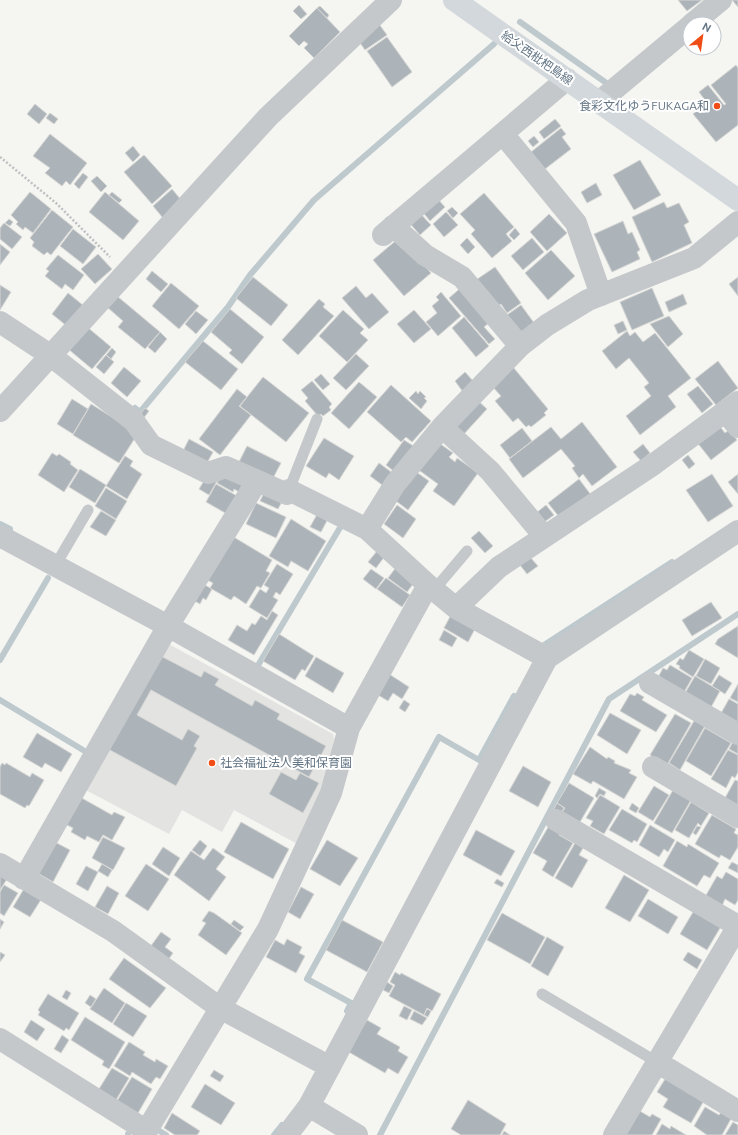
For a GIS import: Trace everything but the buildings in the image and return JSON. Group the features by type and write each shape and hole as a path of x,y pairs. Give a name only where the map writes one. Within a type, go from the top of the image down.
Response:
{"main road":[{"name":"給父西枇杷島線","path":"454,0 738,200"}],"street":[{"path":"0,411 268,117 391,0"},
{"path":"702,16 721,0"},
{"path":"599,102 682,33"},
{"path":"520,346 462,277 425,255 388,230 567,79"},
{"path":"503,134 576,222 601,295"},
{"path":"367,529 395,484 442,427 520,346 547,325 588,300 694,258 738,222"},
{"path":"0,322 50,355 134,421 151,445 208,473 226,467 287,494 289,490 367,529 431,588 456,608 546,658"},
{"path":"456,608 500,567 544,536 734,413"},
{"path":"442,427 490,471 544,536"},
{"path":"24,879 168,626 256,481"},
{"path":"287,1135 309,1106 546,658 738,531"},
{"path":"0,536 168,626 349,728"},
{"path":"0,1039 145,1133 268,929 331,793 349,728 431,588"},
{"path":"650,683 738,734"},
{"path":"653,767 738,818"},
{"path":"556,820 738,926 614,1135"},
{"path":"0,864 113,931 220,1008 330,1067"},
{"path":"657,1062 738,1111"},
{"path":"309,1106 357,1135"}],"lane":[{"path":"289,490 317,419"},
{"path":"55,566 88,510"},
{"path":"431,588 467,551"},
{"path":"542,994 657,1062"}],"path":[{"path":"0,157 56,203 126,273"}],"shaded area":[{"name":"社会福祉法人美和保育園","path":"165,642 333,734 334,739 324,792 301,846 234,810 222,832 182,810 169,834 80,787"}],"waterway":[{"path":"520,22 605,82"},
{"path":"135,408 140,412 228,307 250,275 314,200 494,44"},
{"path":"0,524 10,529"},
{"path":"257,667 341,526"},
{"path":"541,647 672,562"},
{"path":"0,660 48,578"},
{"path":"380,1135 609,699 738,614"},
{"path":"347,1011 351,1003 307,979 439,737 479,760 514,696"},
{"path":"0,700 83,750"},
{"path":"274,1135 282,1125"},
{"path":"158,1130 166,1135"}],"place":[{"name":"食彩文化ゆうFUKAGA和","path":"717,106"},
{"name":"社会福祉法人美和保育園","path":"212,763"}]}
